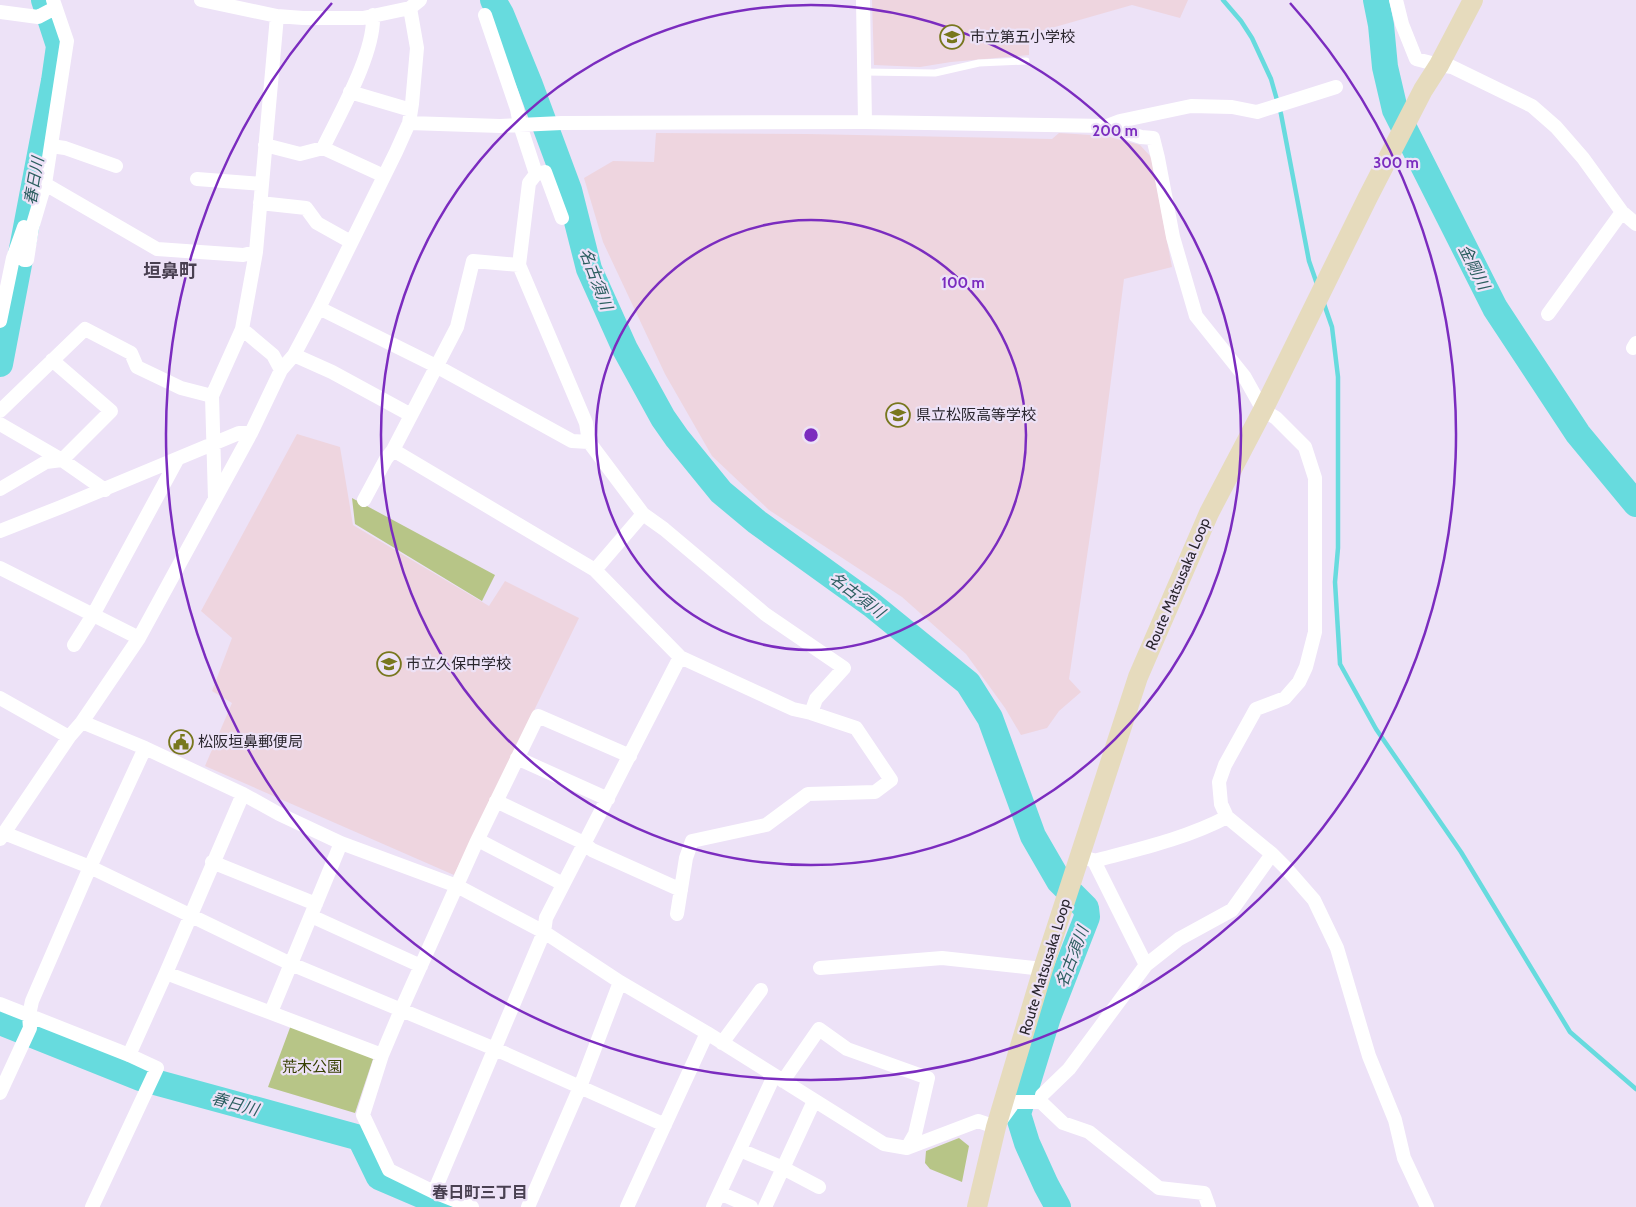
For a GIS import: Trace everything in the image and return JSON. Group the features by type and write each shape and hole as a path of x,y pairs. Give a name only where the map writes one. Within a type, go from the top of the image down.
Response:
{"main road":[{"name":"Route Matsusaka Loop","path":"977,1207 996,1127 1043,969 1059,919 1083,861 1138,677 1209,513 1263,410 1423,90 1473,0"}],"street":[{"path":"201,0 277,16 313,18 363,18 415,4 417,48 410,116 384,176 319,308 294,355 281,370 252,433 139,638 2,836 90,867 291,964 495,1049 665,1125"},
{"path":"863,0 865,122"},
{"path":"1396,0 1402,24 1416,58 1452,67 1532,106 1556,127 1583,158 1622,212 1636,224"},
{"path":"0,12 38,17 54,4 67,41 45,184 32,228 27,260 13,258"},
{"path":"485,15 517,109 520,125 536,174"},
{"path":"215,499 212,396 242,329 256,252 277,16"},
{"path":"323,148 362,67 374,26 373,16"},
{"path":"1107,126 1120,121 1191,106 1232,107 1258,112 1336,87"},
{"path":"350,92 410,116 500,126 562,123 865,122 1107,126 1141,137 1153,138 1173,237 1196,316 1244,376 1263,410 1276,418 1305,447 1315,478 1315,632 1306,667 1299,682 1285,698 1256,709 1225,765 1220,782 1221,804 1227,817 1272,854 1314,900 1337,948 1369,1056 1395,1120 1404,1158 1426,1207"},
{"path":"265,145 300,154 323,148 384,176"},
{"path":"51,146 65,148 116,166"},
{"path":"562,218 545,172 536,174 528,183 518,265 586,423 589,442 643,514 664,529 765,614 844,668 816,699 811,713"},
{"path":"196,179 262,184"},
{"path":"45,184 157,249 243,255 256,252"},
{"path":"260,203 306,208 317,223 352,242"},
{"path":"1548,314 1622,212"},
{"path":"0,321 13,258 24,227"},
{"path":"364,500 386,458 393,450 457,327 473,261 518,265"},
{"path":"319,308 436,366 572,441 589,442"},
{"path":"0,411 85,329 131,353 137,367 181,388 212,396"},
{"path":"242,329 273,355 281,370"},
{"path":"294,355 332,372 411,415"},
{"path":"0,489 46,462 62,460 111,411 52,360"},
{"path":"0,424 62,460 105,490"},
{"path":"0,531 105,490 239,433 252,433"},
{"path":"393,450 595,570 680,657 792,709 811,713 856,728 891,780 875,792 808,794 766,825 692,841 686,858 677,914"},
{"path":"74,645 93,615 177,460"},
{"path":"595,570 643,514"},
{"path":"0,568 139,638"},
{"path":"434,1192 544,932 546,918 680,657"},
{"path":"0,698 69,737"},
{"path":"472,1207 434,1192 390,1170 363,1115 382,1055 478,840 538,716 630,756"},
{"path":"82,722 145,748 341,843 457,886 544,932 620,982 722,1042 884,1144 907,1148 978,1121 996,1127 1014,1102 1041,1102 1063,1123 1089,1132 1158,1188 1204,1193 1209,1207"},
{"path":"0,1093 30,1028 29,1015 32,1001 90,867 145,748"},
{"path":"517,758 608,799"},
{"path":"129,1055 243,794"},
{"path":"496,801 584,842 592,850 681,890"},
{"path":"1146,965 1083,861 1173,840 1227,817"},
{"path":"478,840 563,884"},
{"path":"271,1012 341,843"},
{"path":"1041,1102 1042,1095 1069,1069 1146,965 1179,938 1232,910 1272,854"},
{"path":"212,862 313,910 421,966"},
{"path":"820,968 942,958 1043,969"},
{"path":"166,973 382,1055"},
{"path":"528,1207 580,1087 620,982"},
{"path":"722,1042 761,990"},
{"path":"0,1004 157,1068 92,1207"},
{"path":"713,1207 740,1150 778,1078 819,1029 847,1049 928,1078 915,1134 907,1148"},
{"path":"631,1206 707,1033"},
{"path":"765,1207 814,1101"},
{"path":"740,1150 783,1168 819,1187"},
{"path":"720,1193 751,1207"}],"lane":[{"path":"864,72 935,73 979,63 1026,61"}],"shaded area":[{"name":"市立第五小学校","path":"872,0 1188,0 1180,18 1132,5 1034,33 1029,41 1029,55 951,62 920,67 874,65"},
{"name":"県立松阪高等学校","path":"656,133 1052,139 1059,133 1106,136 1140,145 1151,157 1172,267 1124,279 1098,481 1069,679 1081,692 1059,711 1047,728 1021,735 1005,708 966,654 902,597 769,510 712,456 665,374 603,242 584,178 613,161 654,162"},
{"name":"市立久保中学校","path":"297,434 340,447 353,525 489,606 505,581 579,618 454,875 205,766 232,703 212,691 232,638 201,611"}],"green space":[{"path":"352,498 495,575 482,601 355,524"},
{"name":"荒木公園","path":"291,1025 374,1056 355,1113 268,1087"},
{"path":"959,1138 969,1146 962,1182 930,1169 925,1163 926,1151"}],"waterway":[{"name":"春日川","path":"0,364 59,46 44,0"},
{"name":"名古須川","path":"493,0 501,14 530,85 569,190 589,269 625,349 663,418 721,492 757,522 872,605 968,683 990,718 1033,836 1059,881 1086,908 1087,917 1048,1017 1018,1114 1027,1143 1058,1207"},
{"path":"1223,0 1241,21 1252,38 1271,79 1281,114 1309,261 1317,284"},
{"name":"金剛川","path":"1376,0 1381,25 1385,67 1395,110 1495,308 1578,434 1636,504"},
{"path":"1323,301 1332,327 1338,377 1338,548 1335,582 1340,664 1376,729 1461,852 1570,1032 1636,1089"},
{"name":"春日川","path":"0,1022 140,1078 360,1138 379,1177 449,1207"}],"place":[{"name":"市立第五小学校","path":"952,37"},
{"name":"県立松阪高等学校","path":"898,415"},
{"name":"市立久保中学校","path":"389,664"},
{"name":"松阪垣鼻郵便局","path":"181,742"}],"district":[{"name":"垣鼻町","path":"170,271"},
{"name":"春日町三丁目","path":"480,1192"}]}
